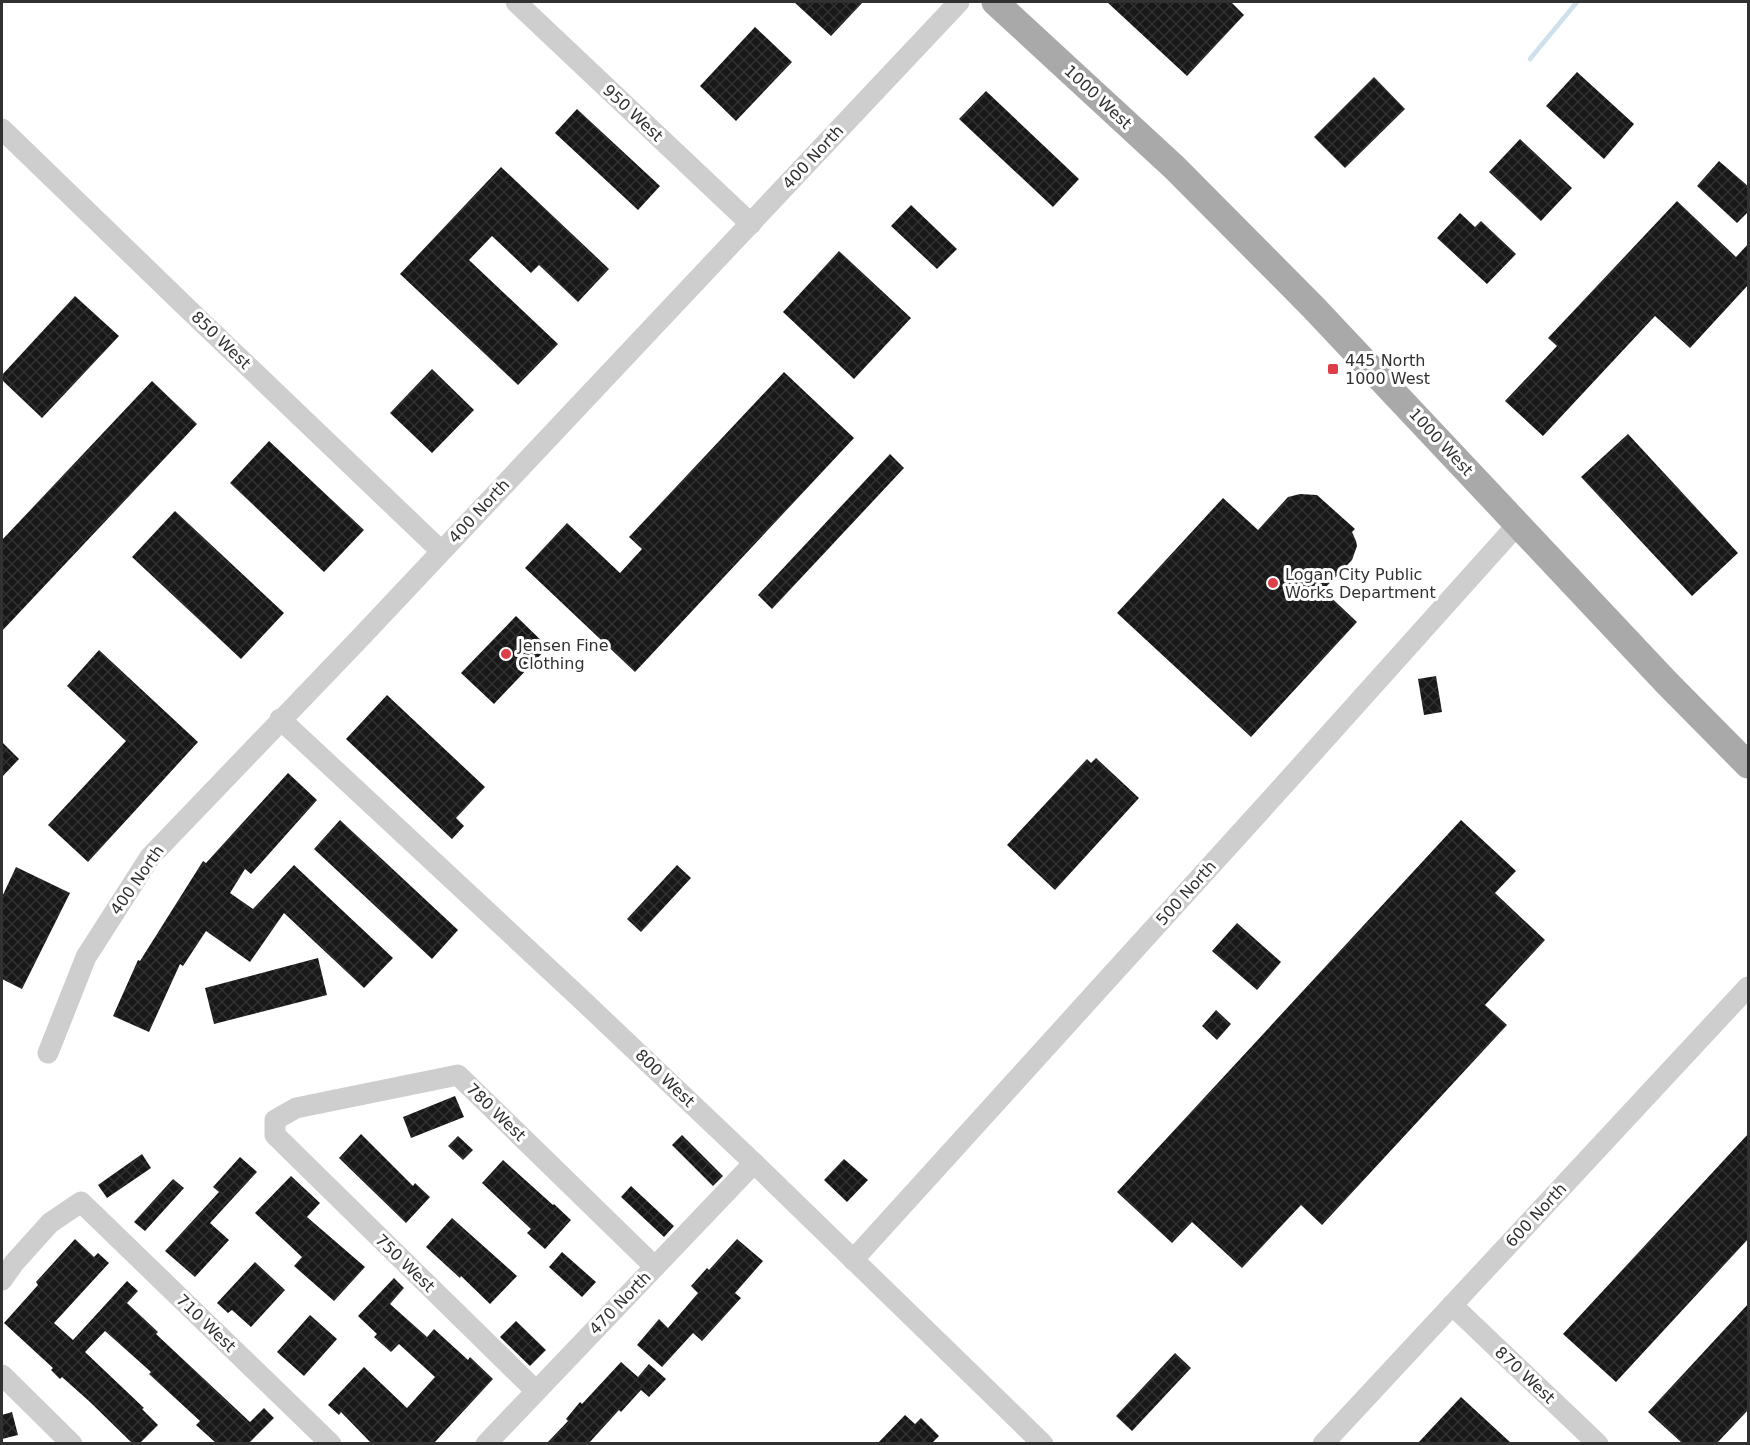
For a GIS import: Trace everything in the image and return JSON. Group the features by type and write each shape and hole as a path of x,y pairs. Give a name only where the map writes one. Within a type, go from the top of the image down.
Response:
{"main road":[{"name":"1000 West","path":"996,2 1184,177 1314,308 1666,682 1749,765"}],"street":[{"name":"950 West","path":"516,2 751,224"},
{"name":"400 North","path":"48,1053 86,957 150,857 959,2"},
{"name":"850 West","path":"2,129 441,551"},
{"name":"500 North","path":"853,1260 1282,788 1518,524"},
{"name":"800 West","path":"280,719 754,1163 1043,1443"},
{"name":"600 North","path":"1323,1443 1749,987"},
{"name":"780 West","path":"275,1136 275,1120 296,1108 458,1075 655,1267"},
{"name":"750 West","path":"275,1136 536,1391"},
{"name":"470 North","path":"486,1443 754,1163"},
{"name":"710 West","path":"2,1280 50,1223 81,1202 331,1443"},
{"name":"870 West","path":"1452,1305 1598,1443"},
{"path":"2,1375 72,1443"}],"building":[{"path":"794,2 863,2 831,36"},
{"path":"1107,2 1231,2 1244,15 1187,76"},
{"path":"755,27 792,62 736,121 700,86"},
{"path":"1577,72 1634,124 1604,159 1546,106"},
{"path":"1374,77 1405,109 1345,168 1314,137"},
{"path":"986,91 1079,179 1053,207 959,119"},
{"path":"577,109 660,186 638,210 555,133"},
{"path":"1520,139 1572,188 1541,221 1489,172"},
{"path":"1719,161 1749,187 1749,211 1737,223 1697,186"},
{"path":"501,167 609,269 578,302 539,265 531,273 492,236 469,260 558,344 518,385 400,274"},
{"path":"1677,201 1736,257 1749,243 1749,284 1690,348 1655,316 1543,436 1505,401 1557,346 1548,338"},
{"path":"911,205 957,249 937,269 891,226"},
{"path":"1460,213 1475,227 1481,221 1516,254 1487,284 1437,238"},
{"path":"839,251 911,318 854,379 783,312"},
{"path":"75,296 119,336 42,418 2,380 2,375"},
{"path":"432,369 474,410 432,453 390,413"},
{"path":"784,372 854,438 635,672 525,568 567,523 620,573 642,549 629,537"},
{"path":"152,381 197,424 2,631 2,540"},
{"path":"1628,434 1738,553 1692,596 1581,477"},
{"path":"269,441 364,530 324,572 230,483"},
{"path":"890,454 904,468 772,609 758,595"},
{"path":"1300,494 1317,495 1355,529 1352,532 1357,546 1352,560 1323,590 1357,622 1251,737 1117,613 1223,498 1258,530 1288,497"},
{"path":"175,511 284,613 241,659 132,557"},
{"path":"516,616 548,647 494,704 461,673"},
{"path":"99,650 198,742 88,862 48,825 126,741 67,686"},
{"path":"1436,676 1442,712 1424,715 1418,679"},
{"path":"387,695 485,787 456,818 464,826 452,839 346,739"},
{"path":"2,742 19,759 2,777"},
{"path":"1096,758 1139,798 1055,890 1007,845 1087,759 1091,763"},
{"path":"288,773 317,800 251,874 245,869 230,893 253,909 294,865 393,958 364,988 284,913 250,962 206,931 183,966 180,964 149,1032 113,1016 138,960 140,961 203,861 206,863"},
{"path":"340,820 458,930 432,959 314,849"},
{"path":"1461,820 1516,871 1495,893 1545,940 1485,1005 1507,1025 1322,1225 1301,1205 1242,1268 1192,1222 1172,1243 1117,1192"},
{"path":"677,865 691,878 641,932 627,919"},
{"path":"16,867 70,893 22,989 2,979 2,897"},
{"path":"1237,923 1281,962 1257,990 1212,951"},
{"path":"318,958 327,995 214,1024 205,988"},
{"path":"1216,1010 1231,1024 1217,1040 1202,1026"},
{"path":"455,1096 464,1117 411,1138 403,1117"},
{"path":"1749,1133 1749,1238 1616,1382 1563,1334"},
{"path":"361,1134 413,1186 415,1183 430,1197 406,1223 339,1158"},
{"path":"682,1135 723,1176 713,1186 672,1145"},
{"path":"458,1136 473,1150 463,1160 448,1146"},
{"path":"142,1154 151,1168 107,1198 98,1185"},
{"path":"240,1157 257,1172 210,1223 229,1240 195,1277 165,1251 219,1192 213,1187"},
{"path":"844,1159 868,1180 847,1202 824,1180"},
{"path":"503,1160 571,1220 545,1249 527,1233 531,1229 482,1183"},
{"path":"291,1176 320,1203 307,1217 365,1267 334,1301 294,1266 302,1257 255,1213"},
{"path":"173,1179 184,1188 145,1231 134,1222"},
{"path":"631,1186 674,1226 664,1237 621,1197"},
{"path":"452,1218 517,1276 490,1304 426,1247"},
{"path":"75,1239 94,1257 98,1253 109,1263 54,1323 73,1340 127,1281 138,1291 127,1303 158,1332 156,1334 250,1422 264,1408 274,1418 249,1443 216,1443 196,1425 200,1421 149,1374 151,1372 105,1331 85,1352 144,1408 142,1409 158,1425 140,1443 132,1443 62,1377 60,1379 51,1370 53,1368 4,1323 38,1285 36,1282"},
{"path":"737,1239 763,1261 735,1293 741,1298 702,1341 693,1333 662,1367 637,1345 659,1319 668,1328 698,1293 691,1286"},
{"path":"562,1252 596,1282 582,1297 549,1267"},
{"path":"255,1262 285,1290 251,1327 232,1310 228,1313 217,1303"},
{"path":"394,1278 404,1288 390,1304 427,1337 434,1329 468,1360 470,1357 493,1379 434,1443 371,1443 341,1412 339,1415 328,1405 364,1367 407,1408 435,1377 399,1344 391,1352 374,1337 377,1334 358,1316"},
{"path":"1749,1303 1749,1409 1717,1443 1682,1443 1648,1412"},
{"path":"310,1315 337,1339 304,1376 277,1352"},
{"path":"516,1321 546,1350 530,1366 500,1337"},
{"path":"1175,1353 1191,1368 1132,1431 1116,1416"},
{"path":"621,1362 638,1377 649,1364 666,1379 649,1397 641,1390 589,1443 547,1443 568,1421 566,1419 580,1402 582,1404"},
{"path":"1461,1397 1511,1443 1418,1443"},
{"path":"12,1412 18,1435 2,1439 2,1415"},
{"path":"905,1415 915,1424 921,1418 939,1436 932,1443 878,1443"}],"waterway":[{"path":"1530,59 1577,2"}],"place":[{"name":"445 North 1000 West","path":"1333,369"},
{"name":"Logan City Public Works Department","path":"1273,583"},
{"name":"Jensen Fine Clothing","path":"506,654"}]}
